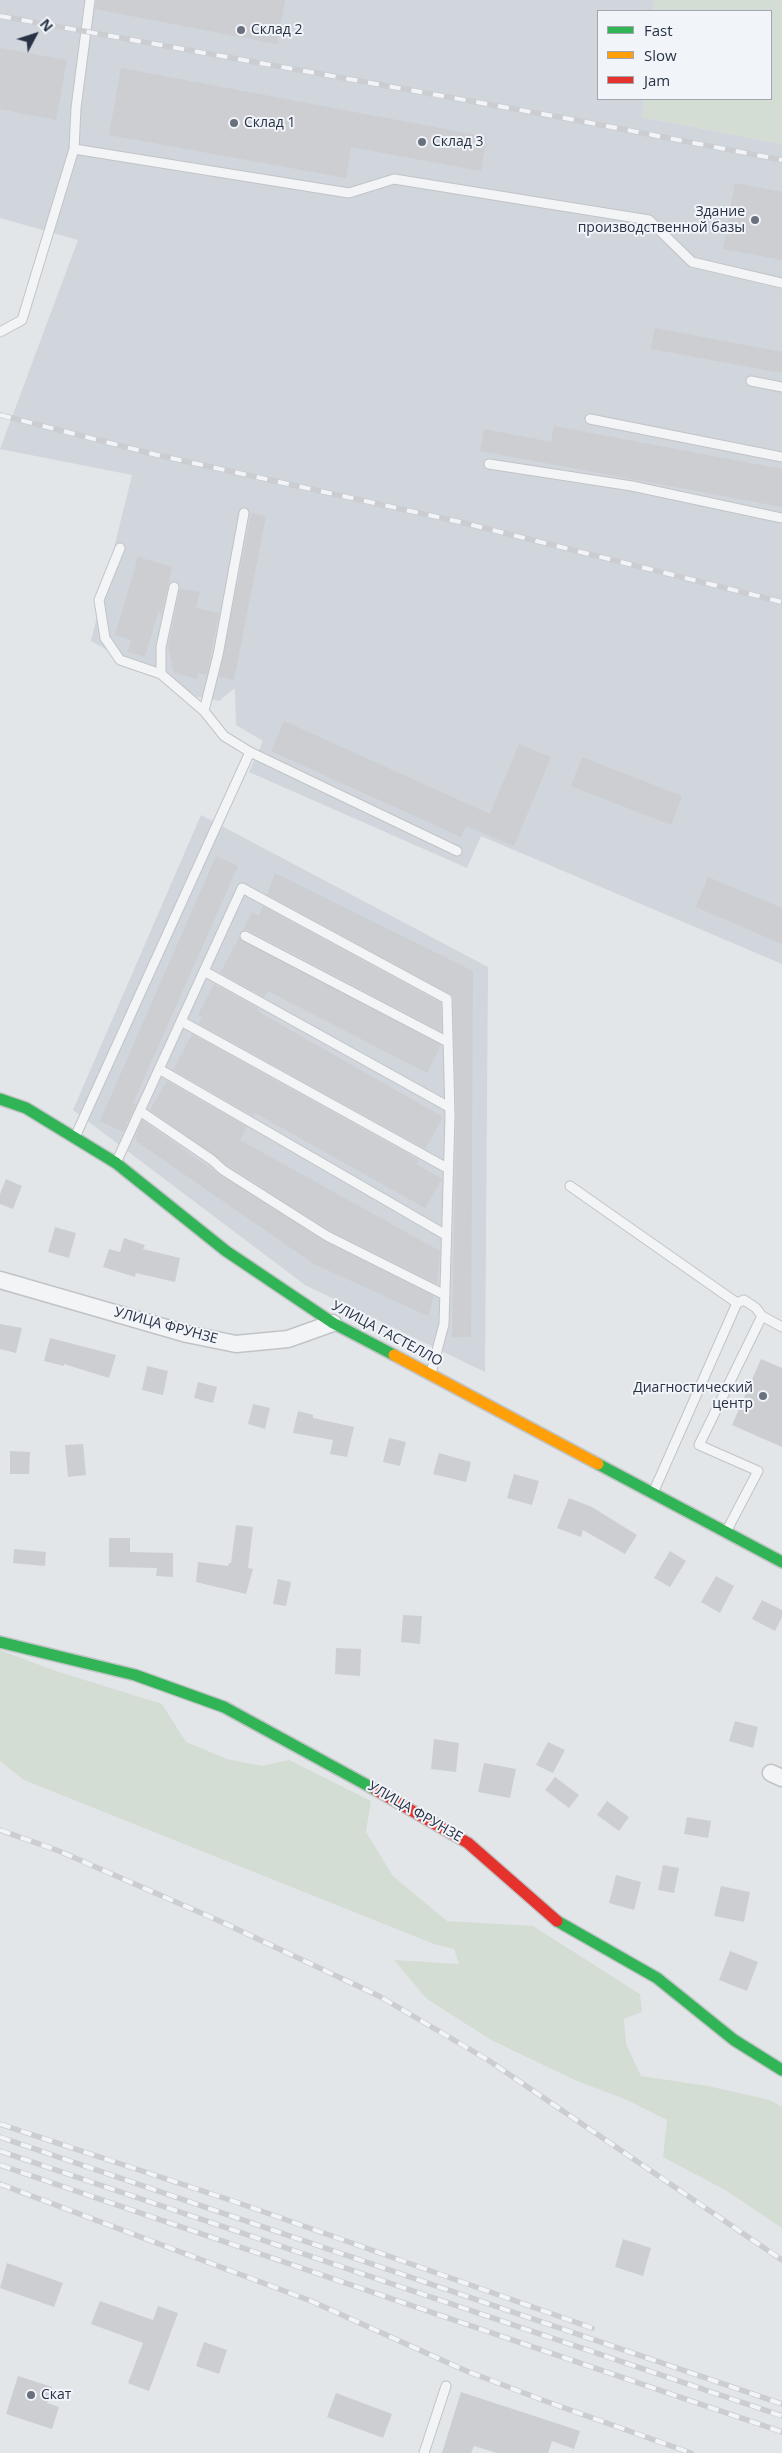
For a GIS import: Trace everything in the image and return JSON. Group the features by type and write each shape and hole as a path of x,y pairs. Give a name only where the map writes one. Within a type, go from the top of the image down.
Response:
{"street":[{"name":"УЛИЦА ГАСТЕЛЛО","path":"0,1098 26,1108 116,1163 226,1251 333,1323 782,1562"},
{"name":"УЛИЦА ФРУНЗЕ","path":"0,1280 187,1334 236,1344 288,1339 333,1323"},
{"name":"УЛИЦА ФРУНЗЕ","path":"0,1642 135,1675 224,1707 358,1779 468,1843 563,1926 657,1978 734,2040 782,2070"}],"lane":[{"path":"0,332 22,320 74,149 76,108 90,0"},
{"path":"74,149 349,193 394,179 648,220 692,262 782,283"},
{"path":"751,381 782,387"},
{"path":"590,419 782,457"},
{"path":"489,464 632,486 782,518"},
{"path":"204,711 218,655 244,513"},
{"path":"120,548 99,600 105,638 120,660 161,674 204,711 224,736 250,752 457,851"},
{"path":"161,674 161,647 174,588"},
{"path":"74,1139 250,752"},
{"path":"116,1163 242,888 447,999 450,1107 444,1324 431,1374"},
{"path":"244,936 448,1042"},
{"path":"204,971 450,1107"},
{"path":"181,1021 447,1168"},
{"path":"159,1069 446,1235"},
{"path":"140,1112 212,1160 223,1170 327,1236 445,1295"},
{"path":"570,1186 736,1303"},
{"path":"652,1493 736,1303 744,1300 756,1308 762,1316 782,1327"},
{"path":"726,1533 758,1471 699,1445 762,1316"},
{"path":"424,2453 446,2386"}],"shaded area":[{"path":"0,0 655,0 653,10 597,10 597,100 644,100 642,117 782,144 782,964 481,836 467,868 249,772 263,741 236,725 235,688 219,701 188,695 91,641 132,475 0,449 78,240 0,218"},
{"path":"655,0 782,0 782,144 642,117 644,100 772,100 772,10 653,10"},
{"path":"201,815 488,967 485,1372 305,1285 73,1110"},
{"path":"0,1650 56,1671 162,1704 186,1742 227,1759 262,1766 289,1760 371,1801 366,1832 393,1876 447,1921 533,1926 640,1994 642,2012 624,2019 626,2044 641,2076 708,2086 770,2100 782,2107 782,2228 727,2191 663,2157 667,2120 627,2100 577,2081 491,2040 427,1999 394,1960 459,1964 454,1949 434,1944 24,1780 0,1761"}],"building":[{"name":"Склад 2","path":"96,0 285,0 277,44 95,9"},
{"path":"0,48 67,60 56,120 0,109"},
{"name":"Склад 1","path":"121,68 487,137 481,171 351,147 346,178 109,135"},
{"name":"Здание производственной базы","path":"735,183 782,192 782,260 723,249"},
{"path":"655,328 782,352 782,373 651,349"},
{"path":"554,426 782,469 782,507 480,451 484,429 551,442"},
{"path":"251,513 266,516 234,680 219,677"},
{"path":"138,557 172,567 161,617 159,609 145,657 128,652 131,640 115,635"},
{"path":"180,589 200,592 196,608 219,613 207,675 198,673 197,679 174,673 168,646"},
{"path":"284,721 490,814 519,744 551,757 514,846 466,826 461,837 271,751"},
{"path":"582,757 682,796 671,825 571,786"},
{"path":"216,856 238,866 133,1103 136,1105 123,1132 100,1121"},
{"path":"275,873 473,971 471,1337 452,1337 456,1116 453,996 267,895"},
{"path":"708,877 782,908 782,944 696,907"},
{"path":"263,906 441,1003 442,1032 248,930 243,930 252,912 259,916"},
{"path":"239,938 441,1045 427,1073 268,991 264,997 220,973"},
{"path":"214,984 258,1008 257,1011 443,1117 425,1149 199,1024 202,1017 198,1015"},
{"path":"192,1034 419,1160 416,1164 442,1179 425,1208 255,1113 253,1116 173,1070"},
{"path":"167,1081 247,1127 240,1140 440,1251 437,1284 330,1231 227,1165 150,1110"},
{"path":"142,1120 220,1175 324,1241 434,1296 428,1316 314,1264 136,1141 137,1138 135,1137"},
{"path":"6,1179 22,1186 13,1209 0,1204 0,1194"},
{"path":"55,1227 76,1233 69,1258 48,1252"},
{"path":"124,1238 145,1245 143,1249 180,1258 175,1282 136,1273 135,1277 103,1267 109,1249 120,1252"},
{"path":"0,1324 22,1328 16,1353 0,1349"},
{"path":"50,1338 116,1355 109,1378 64,1364 64,1366 44,1361"},
{"name":"Диагностический центр","path":"761,1359 782,1368 782,1447 732,1425"},
{"path":"147,1366 168,1371 163,1395 142,1390"},
{"path":"198,1382 217,1387 213,1403 194,1398"},
{"path":"253,1404 270,1408 265,1429 248,1424"},
{"path":"298,1411 313,1415 313,1418 354,1427 347,1457 330,1454 333,1440 293,1433"},
{"path":"389,1438 406,1442 400,1466 383,1462"},
{"path":"83,1444 86,1475 68,1477 65,1445"},
{"path":"10,1451 30,1452 29,1474 10,1474"},
{"path":"439,1453 471,1462 466,1482 433,1474"},
{"path":"514,1474 539,1481 532,1505 507,1498"},
{"path":"569,1498 592,1507 637,1535 625,1554 583,1530 581,1537 557,1528"},
{"path":"236,1525 253,1527 248,1568 253,1569 246,1594 196,1582 198,1562 228,1566 231,1563"},
{"path":"109,1538 130,1538 130,1552 173,1553 173,1577 156,1576 157,1568 109,1567"},
{"path":"14,1549 46,1552 45,1566 13,1563"},
{"path":"670,1551 686,1561 670,1587 654,1578"},
{"path":"716,1576 734,1586 720,1613 701,1602"},
{"path":"278,1579 291,1582 286,1606 273,1604"},
{"path":"762,1600 782,1610 782,1617 775,1631 752,1619"},
{"path":"403,1615 422,1616 420,1644 401,1642"},
{"path":"336,1648 361,1649 360,1676 335,1674"},
{"path":"735,1721 758,1727 753,1748 729,1741"},
{"path":"434,1739 459,1743 456,1772 431,1769"},
{"path":"548,1742 565,1750 553,1773 536,1765"},
{"path":"484,1763 516,1769 510,1798 478,1792"},
{"path":"555,1777 579,1795 569,1808 545,1790"},
{"path":"607,1801 629,1817 619,1831 597,1815"},
{"path":"687,1817 711,1821 708,1838 684,1834"},
{"path":"663,1865 679,1868 674,1893 658,1890"},
{"path":"616,1875 641,1882 634,1910 609,1903"},
{"path":"721,1886 750,1892 744,1922 714,1916"},
{"path":"730,1951 758,1962 747,1991 719,1980"},
{"path":"623,2239 651,2248 643,2276 615,2267"},
{"path":"7,2263 63,2283 54,2307 0,2288"},
{"path":"100,2301 153,2320 158,2306 178,2313 149,2391 128,2383 143,2343 91,2324"},
{"path":"204,2342 227,2350 219,2374 196,2366"},
{"name":"Скат","path":"18,2376 52,2387 47,2403 59,2407 52,2429 6,2414"},
{"path":"461,2392 580,2431 574,2449 552,2441 548,2453 497,2453 474,2446 471,2453 442,2453"},
{"path":"336,2393 392,2414 383,2438 327,2417"}],"railway":[{"path":"0,16 570,119 782,160"},
{"path":"0,415 157,455 460,522 782,602"},
{"path":"0,1830 59,1851 224,1923 379,1996 488,2060 782,2260"},
{"path":"0,2124 233,2201 592,2328"},
{"path":"0,2137 782,2404"},
{"path":"0,2151 782,2416"},
{"path":"0,2165 782,2432"},
{"path":"0,2184 311,2301 464,2370 691,2453"}],"traffic: fast":[{"path":"0,1099 26,1108 116,1163 226,1251 333,1323 394,1355"},
{"path":"598,1464 782,1562"},
{"path":"0,1642 135,1675 224,1707 376,1790"},
{"path":"557,1921 657,1978 734,2040 782,2070"}],"traffic: slow":[{"path":"394,1355 598,1464"}],"traffic: jam":[{"path":"376,1790 468,1843 557,1921"}],"place":[{"name":"Склад 2","path":"241,30"},
{"name":"Склад 1","path":"234,123"},
{"name":"Склад 3","path":"422,142"},
{"name":"Здание производственной базы","path":"755,220"},
{"name":"Диагностический центр","path":"763,1396"},
{"name":"Скат","path":"31,2395"}]}
